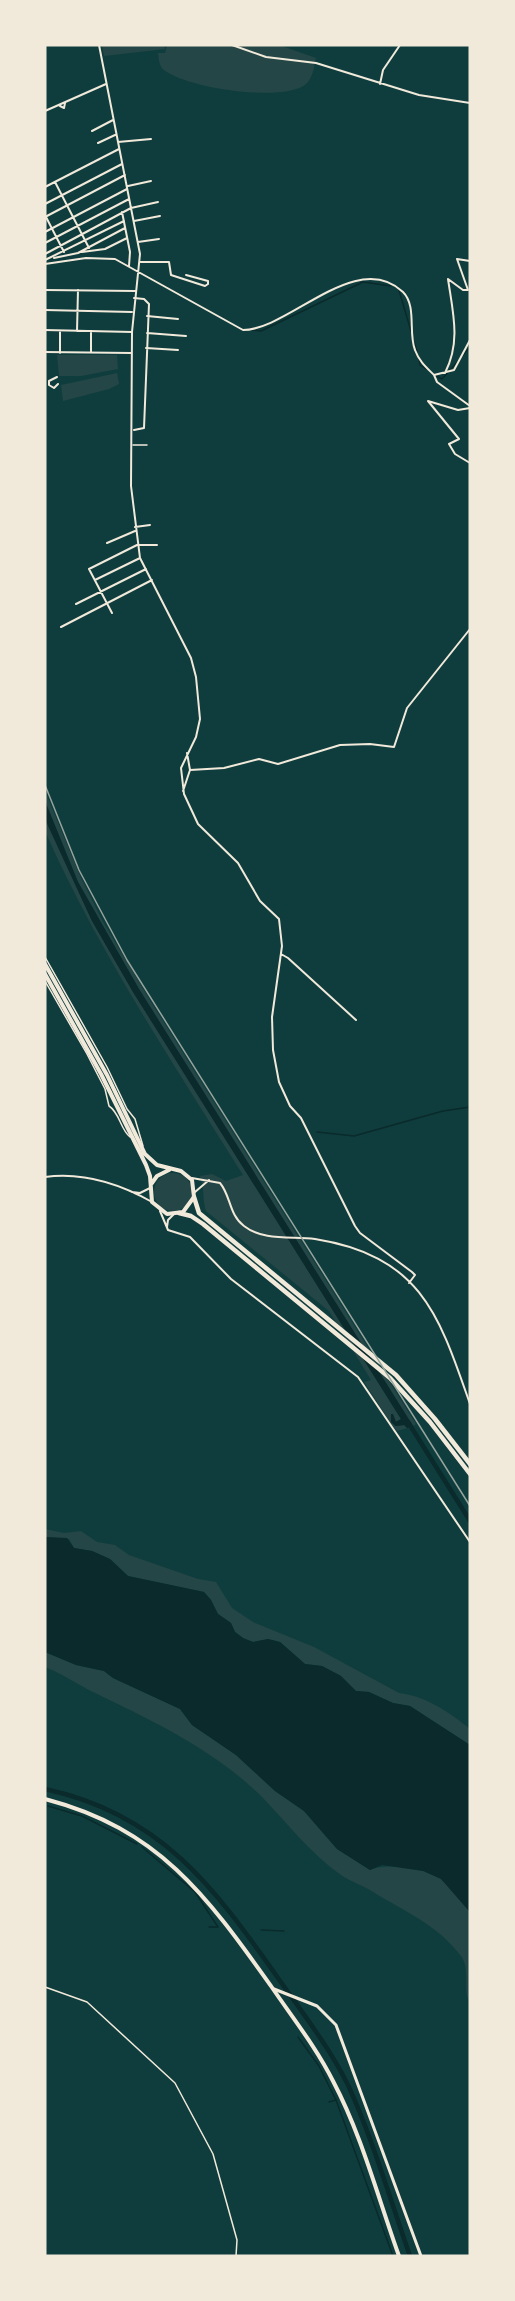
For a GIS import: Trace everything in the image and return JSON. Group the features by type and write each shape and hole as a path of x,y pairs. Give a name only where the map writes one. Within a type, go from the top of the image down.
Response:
{"highway":[{"path":"195,1194 199,1213 396,1375 470,1464"},
{"path":"177,1214 190,1216 203,1224 374,1363 433,1420 470,1474"}],"main road":[{"path":"45,964 107,1075 145,1154 153,1163 177,1170 189,1177 195,1194 189,1207 177,1214 160,1210 152,1202 148,1170 101,1074 45,974"},
{"path":"151,1186 157,1176 169,1169"},
{"path":"45,1799 104,1820 144,1842 193,1883 231,1929 333,2080 346,2108 399,2256"}],"street":[{"path":"99,45 140,262 134,298 131,353 130,486 137,545 140,558 191,658 196,677 200,719 196,737 181,768 183,792 198,824 238,863 260,901 279,920 281,954 272,1017 273,1050 281,1089 290,1106 301,1118 355,1226 360,1233 415,1275 409,1283"},
{"path":"232,45 266,57 316,63 419,95 470,103"},
{"path":"380,84 383,70 400,45"},
{"path":"45,111 60,106 63,109 71,98 106,84"},
{"path":"92,131 113,120"},
{"path":"98,143 116,135"},
{"path":"118,142 151,139"},
{"path":"45,187 119,149"},
{"path":"45,204 122,164"},
{"path":"64,252 45,217 125,176"},
{"path":"45,232 127,188 151,181"},
{"path":"55,182 89,248"},
{"path":"45,243 129,200"},
{"path":"45,254 122,212 158,202"},
{"path":"122,212 129,266"},
{"path":"133,221 160,216"},
{"path":"52,258 124,221"},
{"path":"78,253 125,228"},
{"path":"45,260 105,249 127,238"},
{"path":"138,243 159,238"},
{"path":"45,264 109,257 138,270 243,330 257,330 325,292 360,280 380,281 403,292 409,301 414,348 421,363 434,375 437,382 470,407"},
{"path":"445,374 456,348 456,332 448,279 463,290 468,290 457,259 470,261"},
{"path":"140,262 169,262 171,275 176,278 205,286 208,284 208,281 186,275"},
{"path":"45,290 135,291"},
{"path":"77,331 78,290"},
{"path":"132,430 144,428 147,396 148,301 134,298"},
{"path":"45,310 133,312"},
{"path":"147,316 178,319"},
{"path":"45,330 132,332"},
{"path":"60,331 60,352"},
{"path":"91,331 91,353"},
{"path":"146,333 186,336"},
{"path":"434,375 454,370 470,340"},
{"path":"146,348 178,350"},
{"path":"45,352 131,353"},
{"path":"57,377 49,381 49,385 54,388 58,384"},
{"path":"470,407 458,410 428,401 459,439 449,444 455,454 470,463"},
{"path":"107,543 150,525"},
{"path":"112,613 89,569 137,545 157,545"},
{"path":"95,580 140,558"},
{"path":"76,604 147,568"},
{"path":"62,627 154,582"},
{"path":"190,770 224,768 259,759 278,764 340,745 370,744 394,747 407,708 470,630"},
{"path":"183,792 190,770 187,753"},
{"path":"281,954 356,1020"},
{"path":"45,1177 68,1174 112,1183 152,1202"},
{"path":"189,1177 220,1183 232,1211 246,1228 262,1234 311,1239 350,1248 386,1264 428,1303 442,1325 470,1404"},
{"path":"195,1194 210,1180"},
{"path":"129,1191 140,1193 151,1186"},
{"path":"160,1210 168,1230"},
{"path":"168,1230 168,1220 177,1214"},
{"path":"168,1230 190,1237 231,1279 358,1377 470,1542"},
{"path":"386,1264 393,1257"},
{"path":"273,1989 301,1999 324,2011 336,2025 421,2256"}],"lane":[{"path":"132,445 147,445"},
{"path":"45,957 107,1067 127,1109 132,1113 145,1154"},
{"path":"45,981 105,1089 109,1106 114,1108 126,1134 131,1138"}],"path":[{"path":"45,1987 87,2002 175,2083 213,2154 237,2240 236,2256"}],"shaded area":[{"path":"102,45 164,45 165,49 104,56"},
{"path":"167,45 279,45 316,58 313,72 306,84 294,90 257,93 213,87 176,77 160,65 158,53 165,53"},
{"path":"57,355 117,355 118,369 81,376 59,376"},
{"path":"117,373 119,384 109,389 63,401 61,385"},
{"path":"45,791 81,878 102,920 416,1424 413,1426 139,989 78,882 45,801"},
{"path":"45,801 78,882 139,989 413,1426 407,1428 404,1425 396,1426 391,1422 391,1414 396,1422 401,1419 133,992 92,921 45,819"},
{"path":"45,819 92,921 133,992 401,1419 395,1422 391,1414 391,1422 395,1426 405,1425 407,1428 397,1431 392,1425 364,1382 371,1380 329,1311 206,1211 200,1176 212,1174 226,1181 243,1175 112,963 45,831"},
{"path":"173,1173 187,1178 192,1192 187,1206 173,1211 159,1206 154,1192 159,1178"},
{"path":"45,1529 64,1533 81,1531 97,1542 115,1545 129,1555 198,1579 216,1582 232,1608 253,1622 314,1647 399,1693 428,1701 445,1711 470,1729 470,1745 410,1706 393,1703 369,1692 356,1691 341,1676 322,1666 305,1664 280,1642 268,1639 253,1642 243,1638 235,1632 231,1623 218,1614 204,1592 128,1576 110,1559 92,1551 74,1548 69,1539 45,1537"},
{"path":"45,1537 67,1538 74,1548 92,1551 110,1559 128,1576 204,1592 218,1614 231,1623 235,1632 243,1638 253,1642 268,1639 280,1642 305,1664 322,1666 341,1676 356,1691 369,1692 393,1703 410,1706 470,1745 470,1912 441,1879 423,1871 382,1865 370,1870 337,1849 304,1811 275,1791 236,1755 192,1725 180,1709 113,1678 104,1671 76,1665 45,1652"},
{"path":"45,1652 76,1665 104,1671 113,1678 180,1709 192,1725 236,1755 275,1791 304,1811 337,1849 370,1870 386,1867 417,1869 442,1880 470,1912 470,2004 464,1961 442,1936 420,1920 330,1867 263,1798 225,1765 160,1726 45,1667"}],"waterway":[{"path":"251,330 261,331 363,282 391,286"},
{"path":"395,286 398,287 411,331"},
{"path":"414,342 417,351"},
{"path":"463,355 470,347"},
{"path":"419,359 420,365 426,369"},
{"path":"435,375 442,379 458,361"},
{"path":"317,1132 354,1136 443,1111 470,1107"},
{"path":"408,1422 470,1521"},
{"path":"45,1789 86,1801 121,1816 153,1836 181,1859 231,1914 315,2030 348,2085 373,2148 410,2256"},
{"path":"48,1806 82,1816 137,1844"},
{"path":"142,1847 195,1892 218,1927"},
{"path":"209,1927 217,1927"},
{"path":"261,1930 284,1931"},
{"path":"298,2037 319,2066 336,2100 393,2256"},
{"path":"329,2102 336,2100"}],"railway":[{"path":"45,785 79,870 127,960 470,1506"}]}
